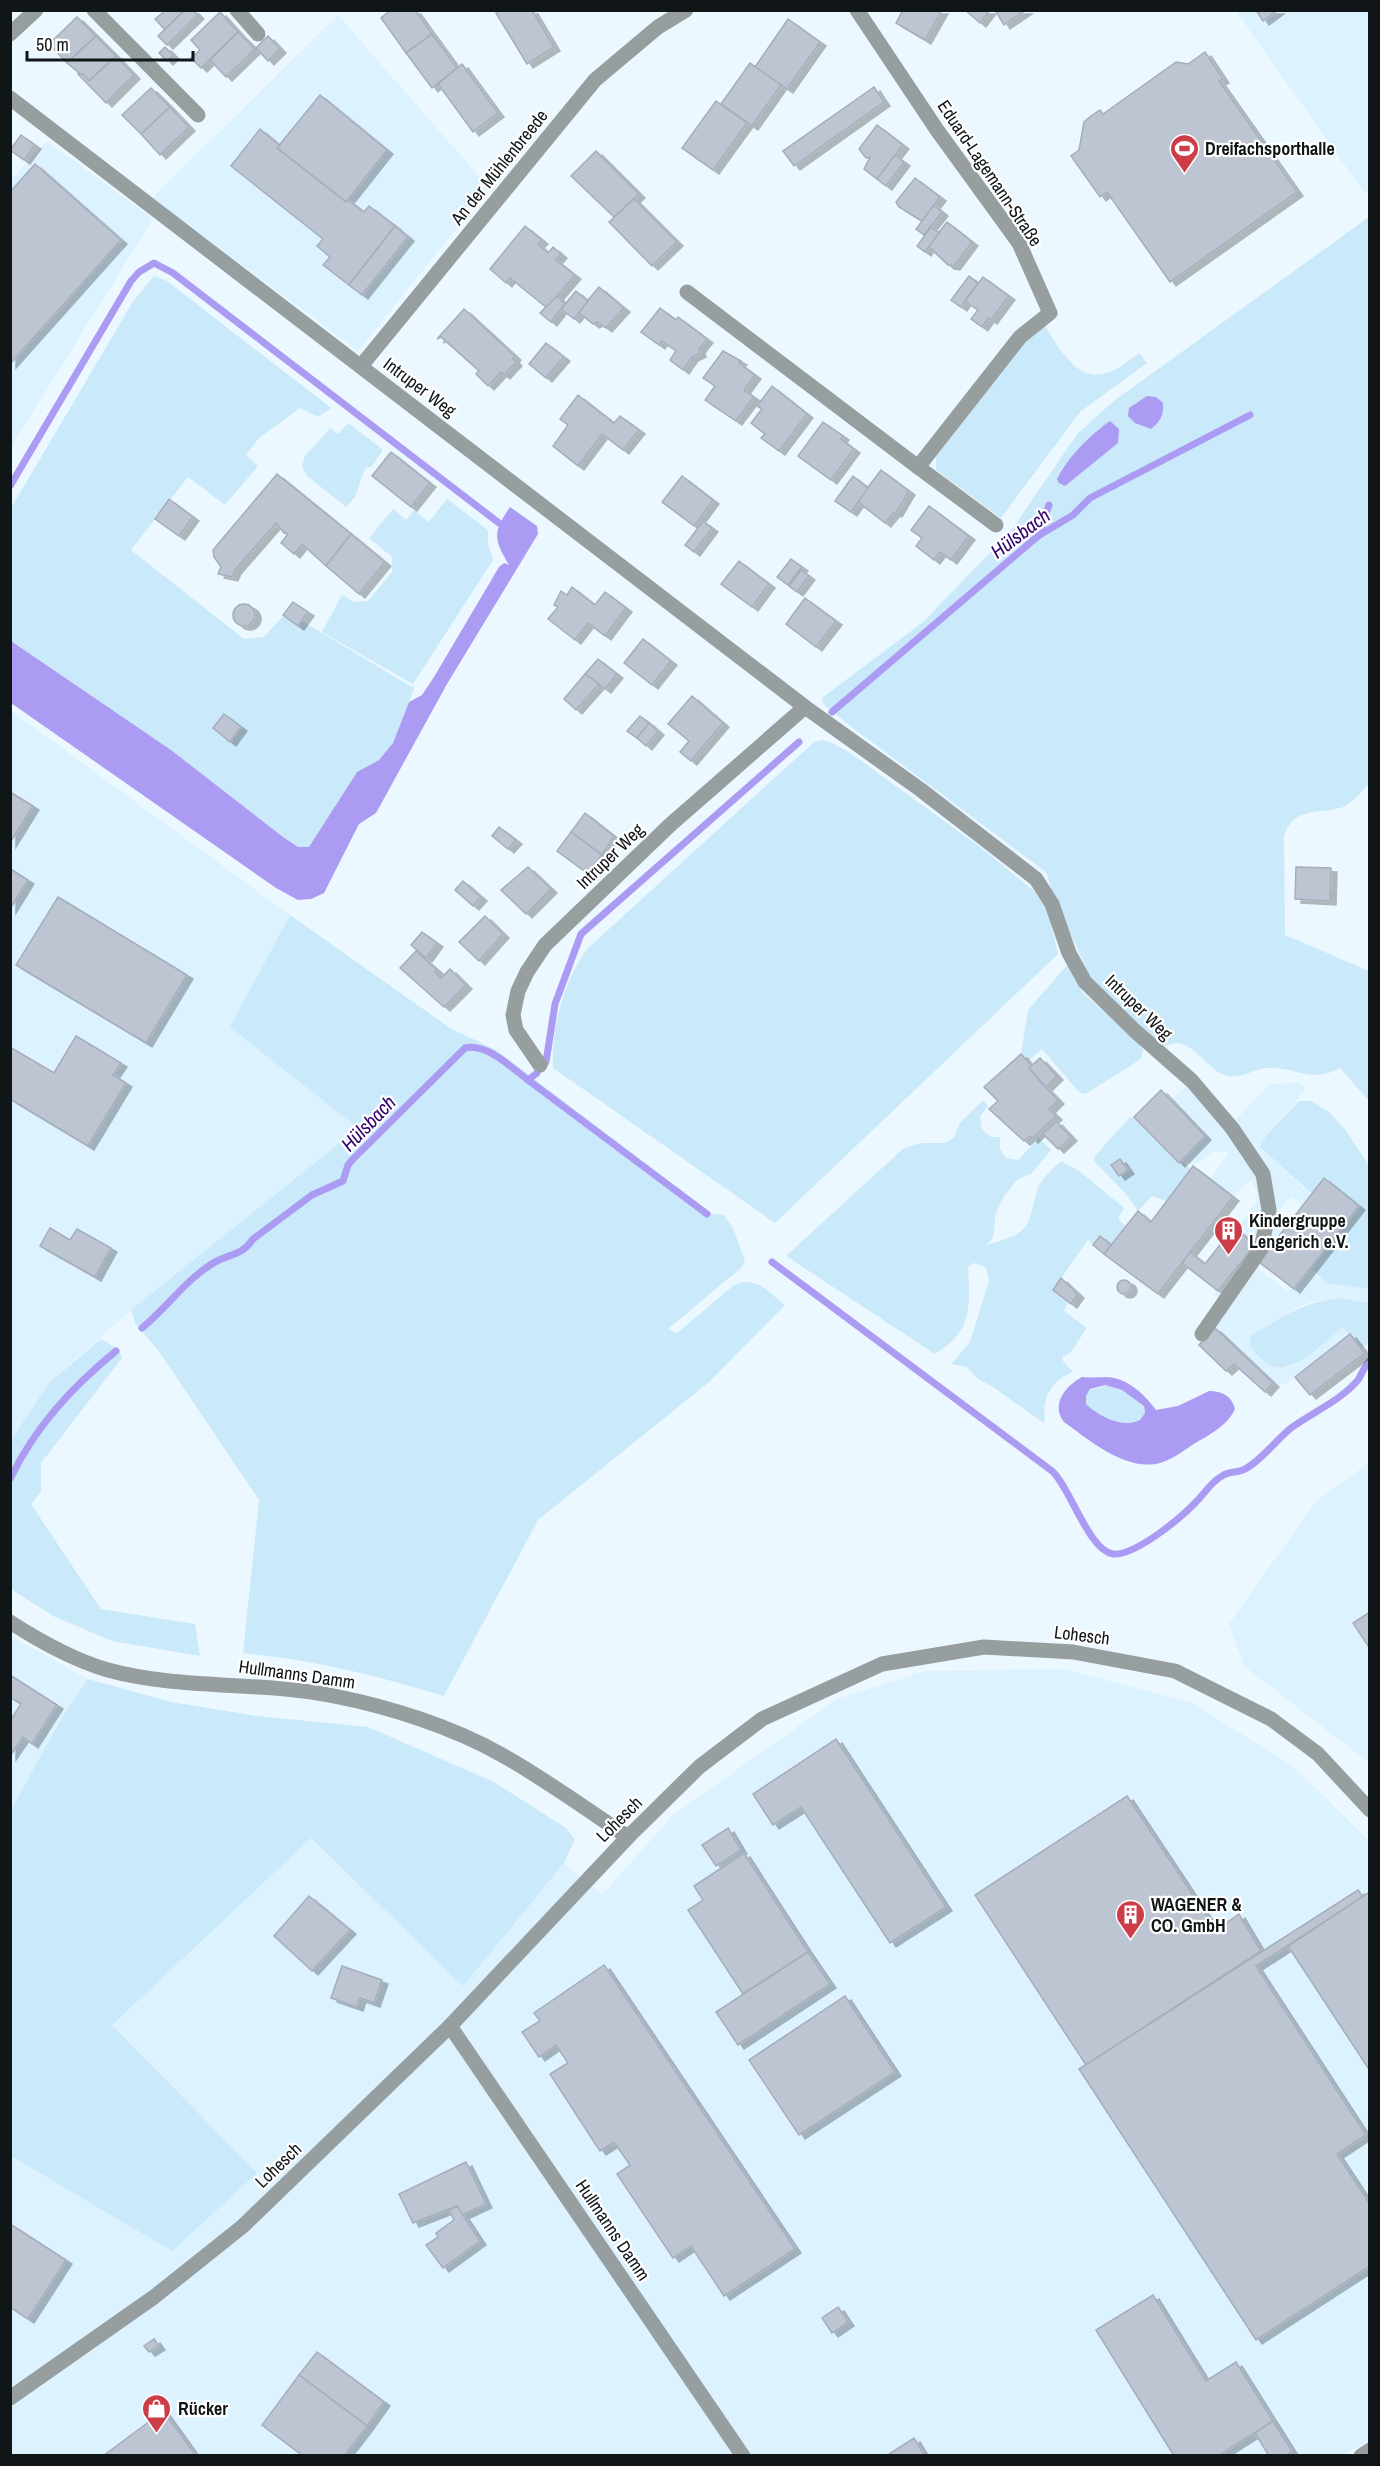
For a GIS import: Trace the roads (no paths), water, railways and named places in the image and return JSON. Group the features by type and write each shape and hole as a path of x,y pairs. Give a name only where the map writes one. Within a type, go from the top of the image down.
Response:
{"street":[{"path":"10,33 36,10"},
{"path":"94,10 198,115"},
{"path":"237,10 258,33"},
{"name":"An der Mühlenbreede","path":"361,366 595,80 658,27 686,10"},
{"name":"Eduard-Lagemann-Straße","path":"857,10 937,130 1019,243 1050,313 1020,338 918,467"},
{"name":"Intruper Weg","path":"10,99 805,707 921,790 1036,879 1052,904 1069,952 1085,982 1125,1022 1192,1082 1232,1128 1263,1174 1269,1210 1261,1249 1202,1334"},
{"path":"687,292 996,525"},
{"name":"Intruper Weg","path":"540,1065 525,1047 516,1030 513,1015 518,991 527,972 545,945 670,825 805,707"},
{"name":"Hullmanns Damm","path":"10,1622 63,1653 107,1669 164,1680 220,1683 333,1696 417,1718 501,1754 627,1837"},
{"name":"Lohesch","path":"10,2398 154,2297 243,2226 450,2026 627,1837 699,1767 762,1719 882,1664 984,1647 1073,1652 1175,1671 1271,1719 1318,1754 1370,1810"},
{"name":"Hullmanns Damm","path":"450,2026 743,2456"},
{"path":"1361,2456 1370,2450"}],"waterway":[{"path":"10,486 131,281 139,272 154,263 173,273 499,523"},
{"name":"Hülsbach","path":"832,712 1038,536 1073,515 1090,498 1250,415"},
{"path":"1038,536 1049,505"},
{"name":"Hülsbach","path":"546,1062 555,1004 581,934 799,742"},
{"name":"Hülsbach","path":"142,1328 208,1266 242,1250 253,1239 312,1195 343,1181 348,1165 353,1159 465,1048 473,1047 490,1053 528,1080 537,1073"},
{"path":"528,1080 707,1214"},
{"path":"772,1262 1052,1471 1066,1490 1096,1542 1104,1550 1113,1554 1122,1553 1145,1543 1180,1517 1218,1478 1249,1467 1291,1428 1351,1387 1370,1361"},
{"name":"Hülsbach","path":"10,1479 31,1442 56,1409 84,1379 116,1351"}],"place":[{"name":"Dreifachsporthalle","path":"1184,174"},
{"name":"Kindergruppe Lengerich e.V.","path":"1228,1256"},
{"name":"WAGENER & CO. GmbH","path":"1130,1940"},
{"name":"Rücker","path":"157,2434"}]}
